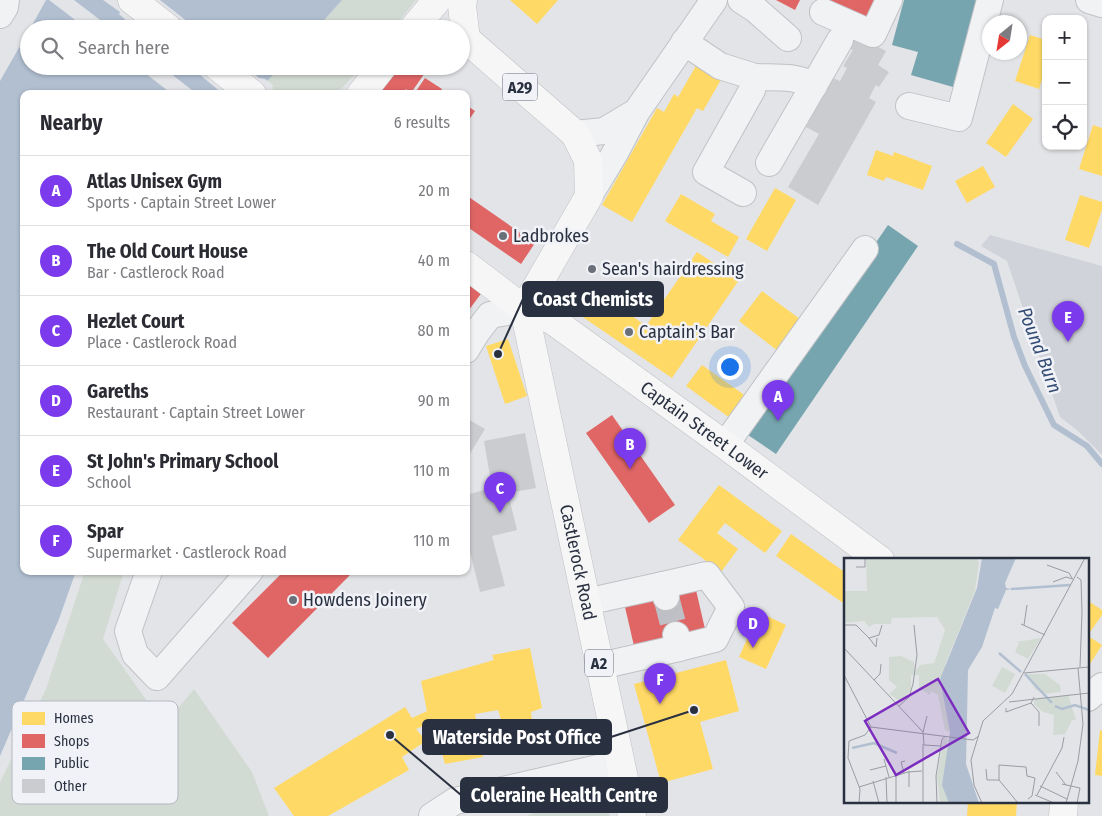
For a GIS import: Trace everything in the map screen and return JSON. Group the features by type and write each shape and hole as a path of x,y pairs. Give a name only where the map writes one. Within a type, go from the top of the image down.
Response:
{"main road":[{"path":"132,0 158,20"},
{"path":"420,20 438,0"},
{"name":"A29","path":"463,0 463,20"},
{"name":"A29","path":"470,44 575,134 588,160 589,196"},
{"path":"228,75 247,90"},
{"path":"364,90 376,75"},
{"path":"524,310 589,196"},
{"name":"Captain Street Lower","path":"470,268 524,310 552,320 877,558"},
{"name":"Castlerock Road","path":"524,310 632,816"}],"street":[{"path":"0,15 5,7 6,0"},
{"path":"589,196 637,111 714,0"},
{"path":"741,0 755,9 788,38"},
{"path":"823,12 874,34 889,0"},
{"path":"909,106 960,118 990,0"},
{"path":"1089,0 1102,4"},
{"path":"769,163 840,40"},
{"path":"684,42 720,66 755,77 795,78 804,80 814,86"},
{"path":"743,193 706,172 752,90 755,77"},
{"path":"575,134 604,131 637,111"},
{"path":"725,445 865,249"},
{"path":"470,343 490,315 524,310"},
{"path":"148,575 128,631 135,654 157,676 246,575"},
{"path":"586,602 664,591 706,575 731,607 715,638 678,641 600,666"},
{"path":"1090,696 1102,686"},
{"path":"432,816 455,800 620,762"}],"shaded area":[{"path":"329,0 416,0 400,20 314,20"},
{"path":"267,75 354,75 341,89 335,90 275,90 272,88 273,85 265,79"},
{"path":"990,235 1102,266 1102,455 1077,430 1060,417 1007,261 981,246"},
{"path":"84,575 123,575 103,639 147,701 40,701 46,689"},
{"path":"194,689 252,772 269,816 0,816 0,782 12,758 12,804 178,804 178,708"},
{"path":"571,798 606,802 610,816 526,816"}],"water":[{"path":"46,0 342,0 324,20 35,20"},
{"path":"20,46 20,75 273,75 258,90 20,90 20,575 75,575 59,619 24,701 12,701 12,728 0,756 0,81"}],"pier":[{"path":"49,0 74,0 100,20 75,20"},
{"path":"103,0 160,0 186,20 126,20 119,14 120,12"},
{"path":"148,75 173,75 192,90 167,90"},
{"path":"200,75 255,75 270,83 262,90 218,90"}],"building: Homes":[{"path":"510,0 558,0 537,24"},
{"path":"1030,35 1042,39 1042,80 1039,89 1015,81 1022,60 1027,60 1027,44"},
{"path":"697,64 722,78 703,111 697,108 632,222 602,205 657,108 664,112 674,94 678,97"},
{"path":"1013,104 1033,119 1006,157 986,143"},
{"path":"1093,125 1102,128 1102,176 1079,169 1085,150 1087,150"},
{"path":"876,150 893,156 894,152 932,166 923,190 886,177 884,181 867,175"},
{"path":"983,166 995,187 967,203 955,181"},
{"path":"775,188 796,200 767,251 746,239"},
{"path":"681,194 715,214 711,221 739,237 728,257 665,221"},
{"path":"1080,195 1102,202 1102,210 1089,248 1065,240"},
{"path":"697,252 739,280 672,378 568,307 585,282 646,326"},
{"path":"762,291 804,322 782,354 739,321"},
{"path":"508,339 527,396 505,404 486,346"},
{"path":"702,365 750,399 734,421 686,386"},
{"path":"719,485 782,531 765,553 725,523 717,533 738,549 721,572 678,540"},
{"path":"791,534 844,572 844,604 776,556"},
{"path":"1090,602 1102,610 1102,615 1090,632"},
{"path":"759,612 786,625 766,669 739,657"},
{"path":"1090,637 1102,645 1090,664"},
{"path":"530,648 542,708 531,712 532,720 503,726 498,710 475,714 483,757 445,764 433,722 416,729 426,741 402,757 409,770 328,816 294,816 274,788 405,707 412,718 427,711 421,681 494,660 492,655"},
{"path":"726,660 739,711 700,722 713,769 661,783 634,684"},
{"path":"1100,730 1102,731 1102,776 1095,775"},
{"path":"968,804 1017,804 1016,816 967,816"}],"building: Shops":[{"path":"776,0 800,0 795,10"},
{"path":"824,0 879,0 866,24"},
{"path":"392,75 423,75 413,90 382,90"},
{"path":"425,78 442,89 441,90 417,90"},
{"path":"470,108 475,111 470,118"},
{"path":"470,198 535,243 521,264 470,229"},
{"path":"470,281 483,291 470,309"},
{"path":"612,415 675,505 649,523 586,433"},
{"path":"280,575 350,575 268,658 232,623"},
{"path":"696,590 705,629 634,646 625,607"}],"building: Public":[{"path":"904,0 977,0 953,87 911,75 918,52 892,45"},
{"path":"888,225 918,246 776,454 745,433"}],"building: Other":[{"path":"856,35 886,51 878,65 889,72 879,87 876,85 869,98 876,102 818,205 788,187 819,134 806,127 833,78 840,81 847,68 843,66 853,50 848,48"},
{"path":"470,420 485,429 470,453"},
{"path":"525,433 536,488 508,493 517,530 492,536 505,586 480,592 470,552 470,494 492,488 484,441"}],"waterway":[{"name":"Pound Burn","path":"957,244 994,264 1014,337 1025,366 1054,425 1087,446 1102,464"}],"tunnel":[{"path":"666,597 676,635"}],"place":[{"name":"Ladbrokes","path":"503,236"},
{"name":"Sean's hairdressing","path":"592,269"},
{"name":"Captain's Bar","path":"629,332"},
{"name":"St John's Primary School","path":"1068,342"},
{"name":"Coast Chemists","path":"498,354"},
{"name":"Atlas Unisex Gym","path":"778,421"},
{"name":"The Old Court House","path":"630,469"},
{"name":"Hezlet Court","path":"500,513"},
{"name":"Howdens Joinery","path":"293,600"},
{"name":"Gareths","path":"753,648"},
{"name":"Spar","path":"660,704"},
{"name":"Waterside Post Office","path":"694,710"},
{"name":"Coleraine Health Centre","path":"390,735"}]}
